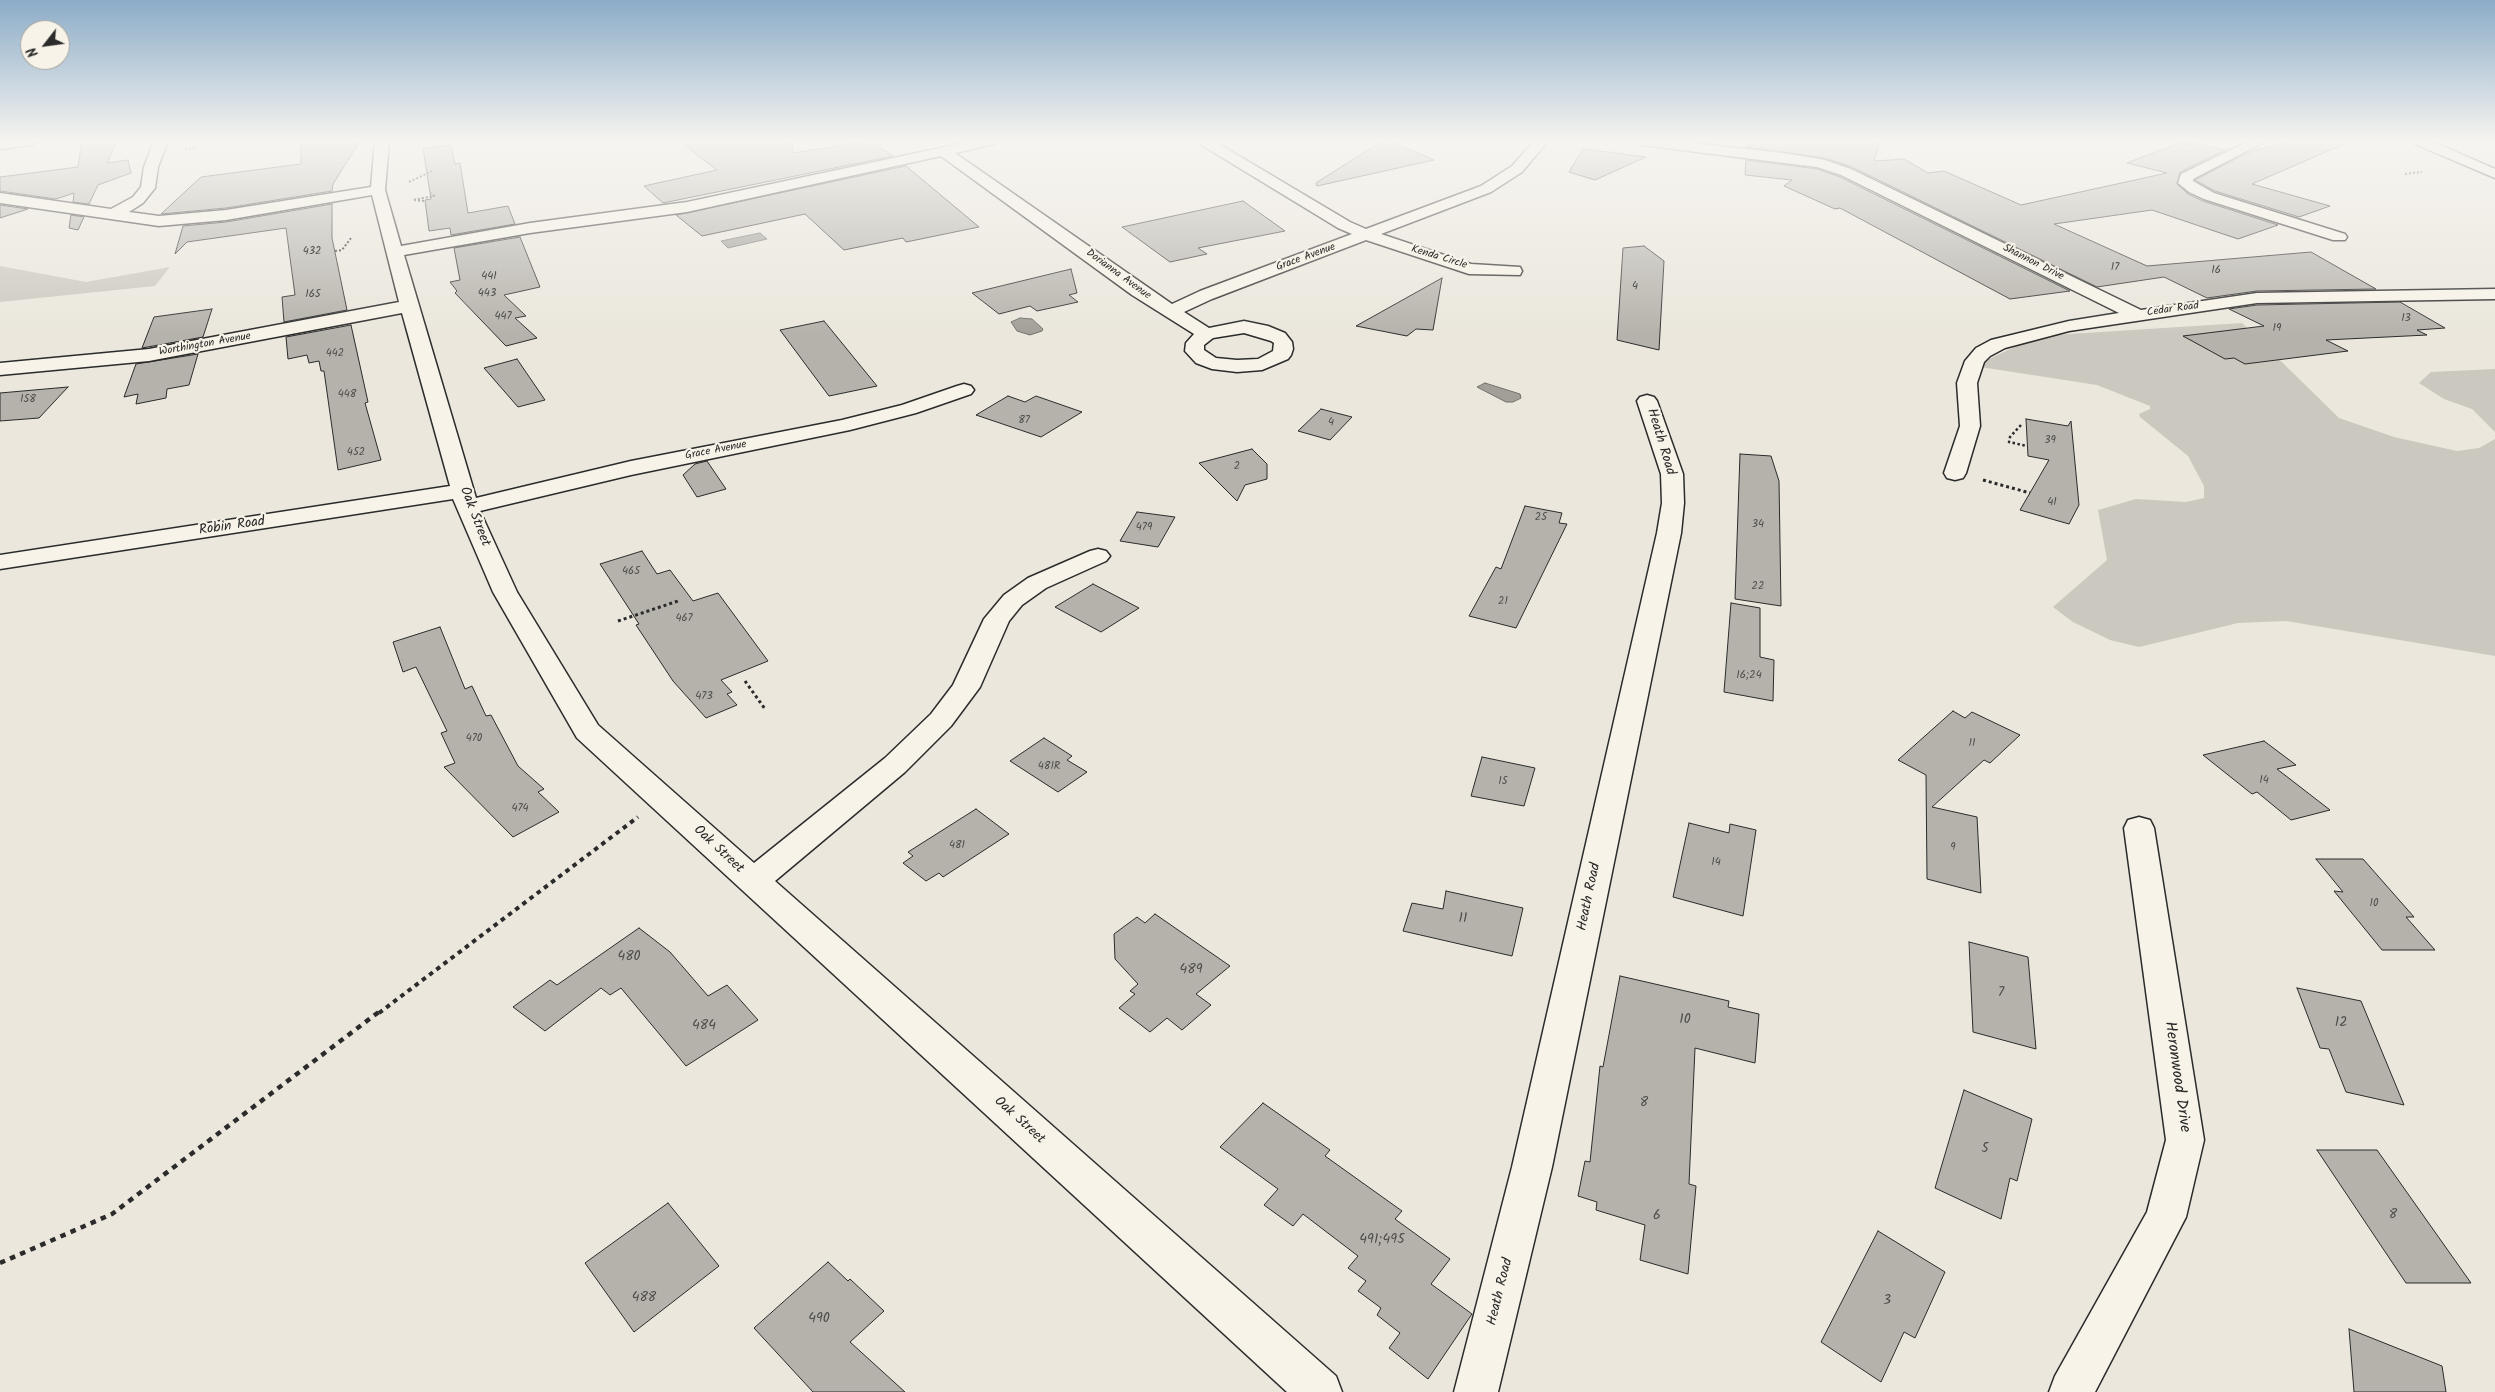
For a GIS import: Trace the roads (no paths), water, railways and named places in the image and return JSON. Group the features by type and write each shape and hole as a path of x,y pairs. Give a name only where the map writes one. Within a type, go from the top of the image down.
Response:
{"street":[{"path":"53,206 159,220 203,218 278,206"},
{"path":"113,215 128,206"},
{"name":"Oak Street","path":"382,206 409,306 465,499 505,592 587,731 752,882 1320,1392"},
{"path":"395,252 520,230 693,206"},
{"name":"Dorianna Avenue","path":"1020,206 1170,312 1206,334"},
{"name":"Kenda Circle","path":"1312,206 1344,225 1367,235 1469,268 1514,271"},
{"name":"Grace Avenue","path":"1170,312 1206,295 1442,206"},
{"name":"Shannon Drive","path":"1915,206 2138,315"},
{"path":"2241,206 2339,237"},
{"name":"Cedar Road","path":"1956,473 1970,426 1967,383 1975,361 1983,352 1998,344 2039,332 2138,315 2285,296 2358,297 2495,294"},
{"name":"Worthington Avenue","path":"0,369 149,355 409,306"},
{"name":"Grace Avenue","path":"465,499 843,426 909,409 964,390"},
{"name":"Heath Road","path":"1476,1392 1538,1141 1668,533 1673,503 1672,474 1647,401"},
{"name":"Robin Road","path":"0,562 465,499"},
{"path":"752,882 895,765 941,720 966,687 997,619 1013,600 1037,583 1098,556"},
{"name":"Heronwood Drive","path":"2071,1392 2166,1217 2185,1140 2148,880 2138,828"}]}
